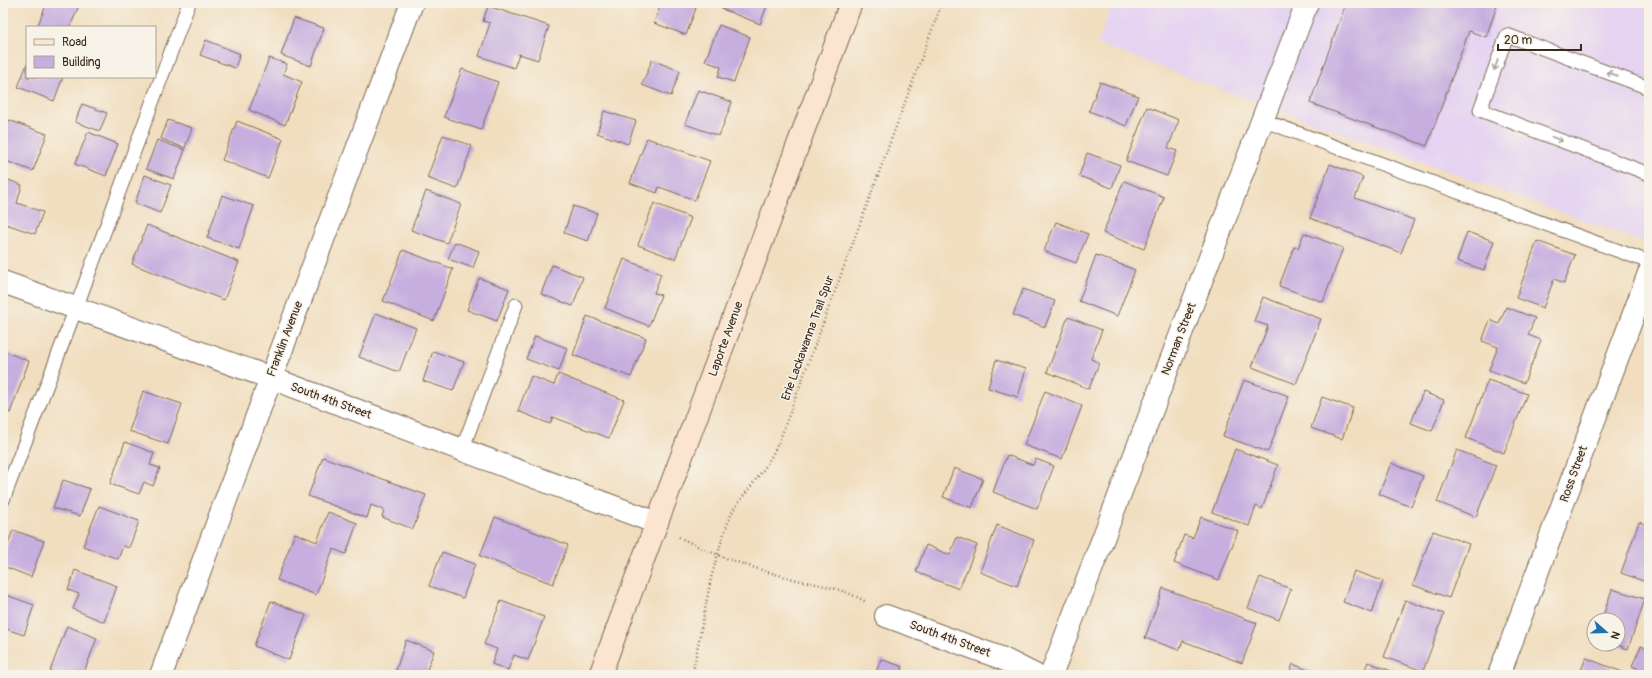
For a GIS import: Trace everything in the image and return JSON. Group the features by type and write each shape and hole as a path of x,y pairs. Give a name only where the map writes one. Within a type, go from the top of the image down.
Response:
{"street":[{"name":"Franklin Avenue","path":"161,675 270,378 412,3"},
{"name":"Laporte Avenue","path":"600,675 851,3"},
{"name":"Norman Street","path":"1051,675 1307,3"},
{"name":"Ross Street","path":"1499,675 1649,273"},
{"name":"South 4th Street","path":"3,282 270,378 657,523"},
{"name":"South 4th Street","path":"886,616 1001,658 1035,675"}],"lane":[{"path":"3,500 189,3"},
{"path":"1649,88 1507,35 1480,110 1649,174"},
{"path":"1262,120 1649,262"},
{"path":"462,450 516,305"}],"path":[{"name":"Erie Lackawanna Trail Spur","path":"691,675 711,578 733,510 766,466 780,442 942,3"},
{"path":"657,523 678,537 717,556 760,570 848,593 862,600 886,616"}],"shaded area":[{"path":"1113,3 1649,3 1649,244 1097,44"}],"building":[{"path":"47,3 80,3 70,26 37,26"},
{"path":"661,3 682,3 696,8 686,35 654,23"},
{"path":"724,3 768,3 760,24 722,9"},
{"path":"1346,3 1490,3 1497,6 1486,37 1469,31 1427,146 1310,103"},
{"path":"488,6 549,26 538,60 519,54 514,68 479,56 490,23 483,21"},
{"path":"294,18 324,28 311,66 281,55"},
{"path":"719,25 750,37 734,82 718,77 721,67 705,61"},
{"path":"206,40 240,54 235,68 200,55"},
{"path":"269,58 287,64 283,74 302,82 285,125 249,110"},
{"path":"652,60 680,71 671,96 642,85"},
{"path":"26,67 26,78 63,78 54,101 18,87"},
{"path":"462,69 498,82 481,130 444,117"},
{"path":"1100,82 1138,96 1126,126 1089,111"},
{"path":"698,90 732,102 719,136 685,124"},
{"path":"82,104 107,113 100,131 75,122"},
{"path":"1147,107 1179,120 1168,148 1177,151 1167,176 1126,161"},
{"path":"604,111 636,121 628,144 597,133"},
{"path":"3,118 47,134 33,171 3,160"},
{"path":"168,120 192,128 185,148 161,139"},
{"path":"237,121 283,139 268,178 222,160"},
{"path":"88,132 118,144 106,176 75,164"},
{"path":"443,135 472,146 457,189 427,178"},
{"path":"647,138 710,161 695,200 659,187 657,193 630,183"},
{"path":"157,140 185,150 174,179 146,169"},
{"path":"1087,153 1120,165 1112,188 1079,176"},
{"path":"1330,164 1363,177 1355,198 1414,220 1401,253 1310,218"},
{"path":"145,175 171,185 160,213 135,203"},
{"path":"3,178 22,185 17,203 43,212 35,234 3,223"},
{"path":"1124,181 1164,197 1144,249 1103,233"},
{"path":"426,191 461,204 447,243 411,230"},
{"path":"222,195 254,206 239,249 207,238"},
{"path":"654,203 691,218 675,259 638,245"},
{"path":"573,206 597,213 588,241 564,233"},
{"path":"1056,222 1088,234 1076,263 1044,251"},
{"path":"147,225 239,262 224,300 132,264"},
{"path":"1467,232 1494,241 1484,270 1457,261"},
{"path":"1304,233 1343,248 1323,302 1279,286 1294,247 1298,248"},
{"path":"1537,241 1575,255 1564,283 1554,279 1543,308 1516,298"},
{"path":"455,242 479,251 473,268 448,259"},
{"path":"403,250 453,269 434,321 383,301"},
{"path":"1096,255 1135,270 1117,316 1079,301"},
{"path":"624,259 661,274 654,293 661,295 649,326 605,308"},
{"path":"552,265 583,277 573,306 541,294"},
{"path":"479,278 509,289 497,321 467,310"},
{"path":"1023,289 1055,301 1045,327 1013,315"},
{"path":"1263,297 1321,319 1296,384 1252,367 1268,326 1254,321"},
{"path":"1506,307 1535,318 1528,335 1541,340 1524,383 1489,370 1498,347 1482,341 1490,320 1499,324"},
{"path":"376,313 416,328 399,372 359,357"},
{"path":"587,316 646,338 631,377 573,355"},
{"path":"1068,317 1102,330 1091,359 1099,363 1089,389 1047,372"},
{"path":"535,336 567,348 559,371 526,359"},
{"path":"3,351 29,361 10,413 3,410"},
{"path":"433,351 464,362 453,391 423,381"},
{"path":"996,360 1026,369 1018,397 988,388"},
{"path":"558,374 624,400 609,438 553,417 550,424 518,411 531,376 554,385"},
{"path":"1244,380 1289,396 1268,452 1223,436"},
{"path":"1488,380 1527,394 1504,453 1466,438"},
{"path":"143,391 182,404 168,444 129,431"},
{"path":"1045,391 1082,406 1062,459 1024,445"},
{"path":"1423,392 1444,400 1432,431 1411,423"},
{"path":"1322,397 1353,408 1342,439 1311,428"},
{"path":"125,442 154,453 150,465 160,468 153,486 144,482 139,494 110,484"},
{"path":"1235,449 1278,465 1262,509 1256,506 1249,526 1212,512"},
{"path":"1457,450 1496,465 1476,517 1437,502"},
{"path":"1007,455 1033,465 1036,459 1054,466 1037,509 993,492"},
{"path":"323,457 426,495 413,529 382,517 384,510 371,505 367,518 308,496"},
{"path":"1391,463 1423,476 1411,507 1379,494"},
{"path":"954,468 983,479 972,508 943,497"},
{"path":"63,480 90,489 80,516 53,508"},
{"path":"99,506 139,521 129,548 123,546 118,559 83,546"},
{"path":"328,512 357,523 346,554 333,549 316,595 277,580 295,533 317,542"},
{"path":"495,517 568,545 553,584 480,556"},
{"path":"1201,517 1238,531 1219,580 1174,563 1184,535 1193,538"},
{"path":"1639,522 1649,526 1649,583 1621,573"},
{"path":"997,525 1034,540 1017,586 980,572"},
{"path":"13,530 44,541 31,577 3,566 3,557"},
{"path":"1433,531 1469,544 1449,598 1413,585"},
{"path":"957,537 977,545 959,589 916,572 926,545 950,555"},
{"path":"442,552 475,564 463,598 429,586"},
{"path":"75,570 117,586 104,622 73,609 79,594 68,590"},
{"path":"1354,571 1383,581 1372,613 1343,602"},
{"path":"1260,577 1291,589 1279,620 1248,608"},
{"path":"1163,588 1257,623 1242,663 1183,641 1179,650 1145,638"},
{"path":"1612,589 1645,599 1628,649 1626,648 1626,612 1605,612"},
{"path":"3,594 34,605 24,635 3,628"},
{"path":"1405,600 1444,614 1423,671 1384,657"},
{"path":"271,601 306,615 289,660 254,646"},
{"path":"501,601 544,617 528,660 514,655 508,670 492,664 497,649 484,644"},
{"path":"67,626 97,638 83,675 61,675 50,671"},
{"path":"406,640 434,651 425,675 410,675 396,670"},
{"path":"1641,646 1649,649 1649,661 1645,671 1632,666"},
{"path":"1586,658 1630,675 1579,675"},
{"path":"881,659 903,667 900,675 875,675"},
{"path":"1368,662 1402,675 1363,675"},
{"path":"1293,664 1321,675 1289,675"}]}
